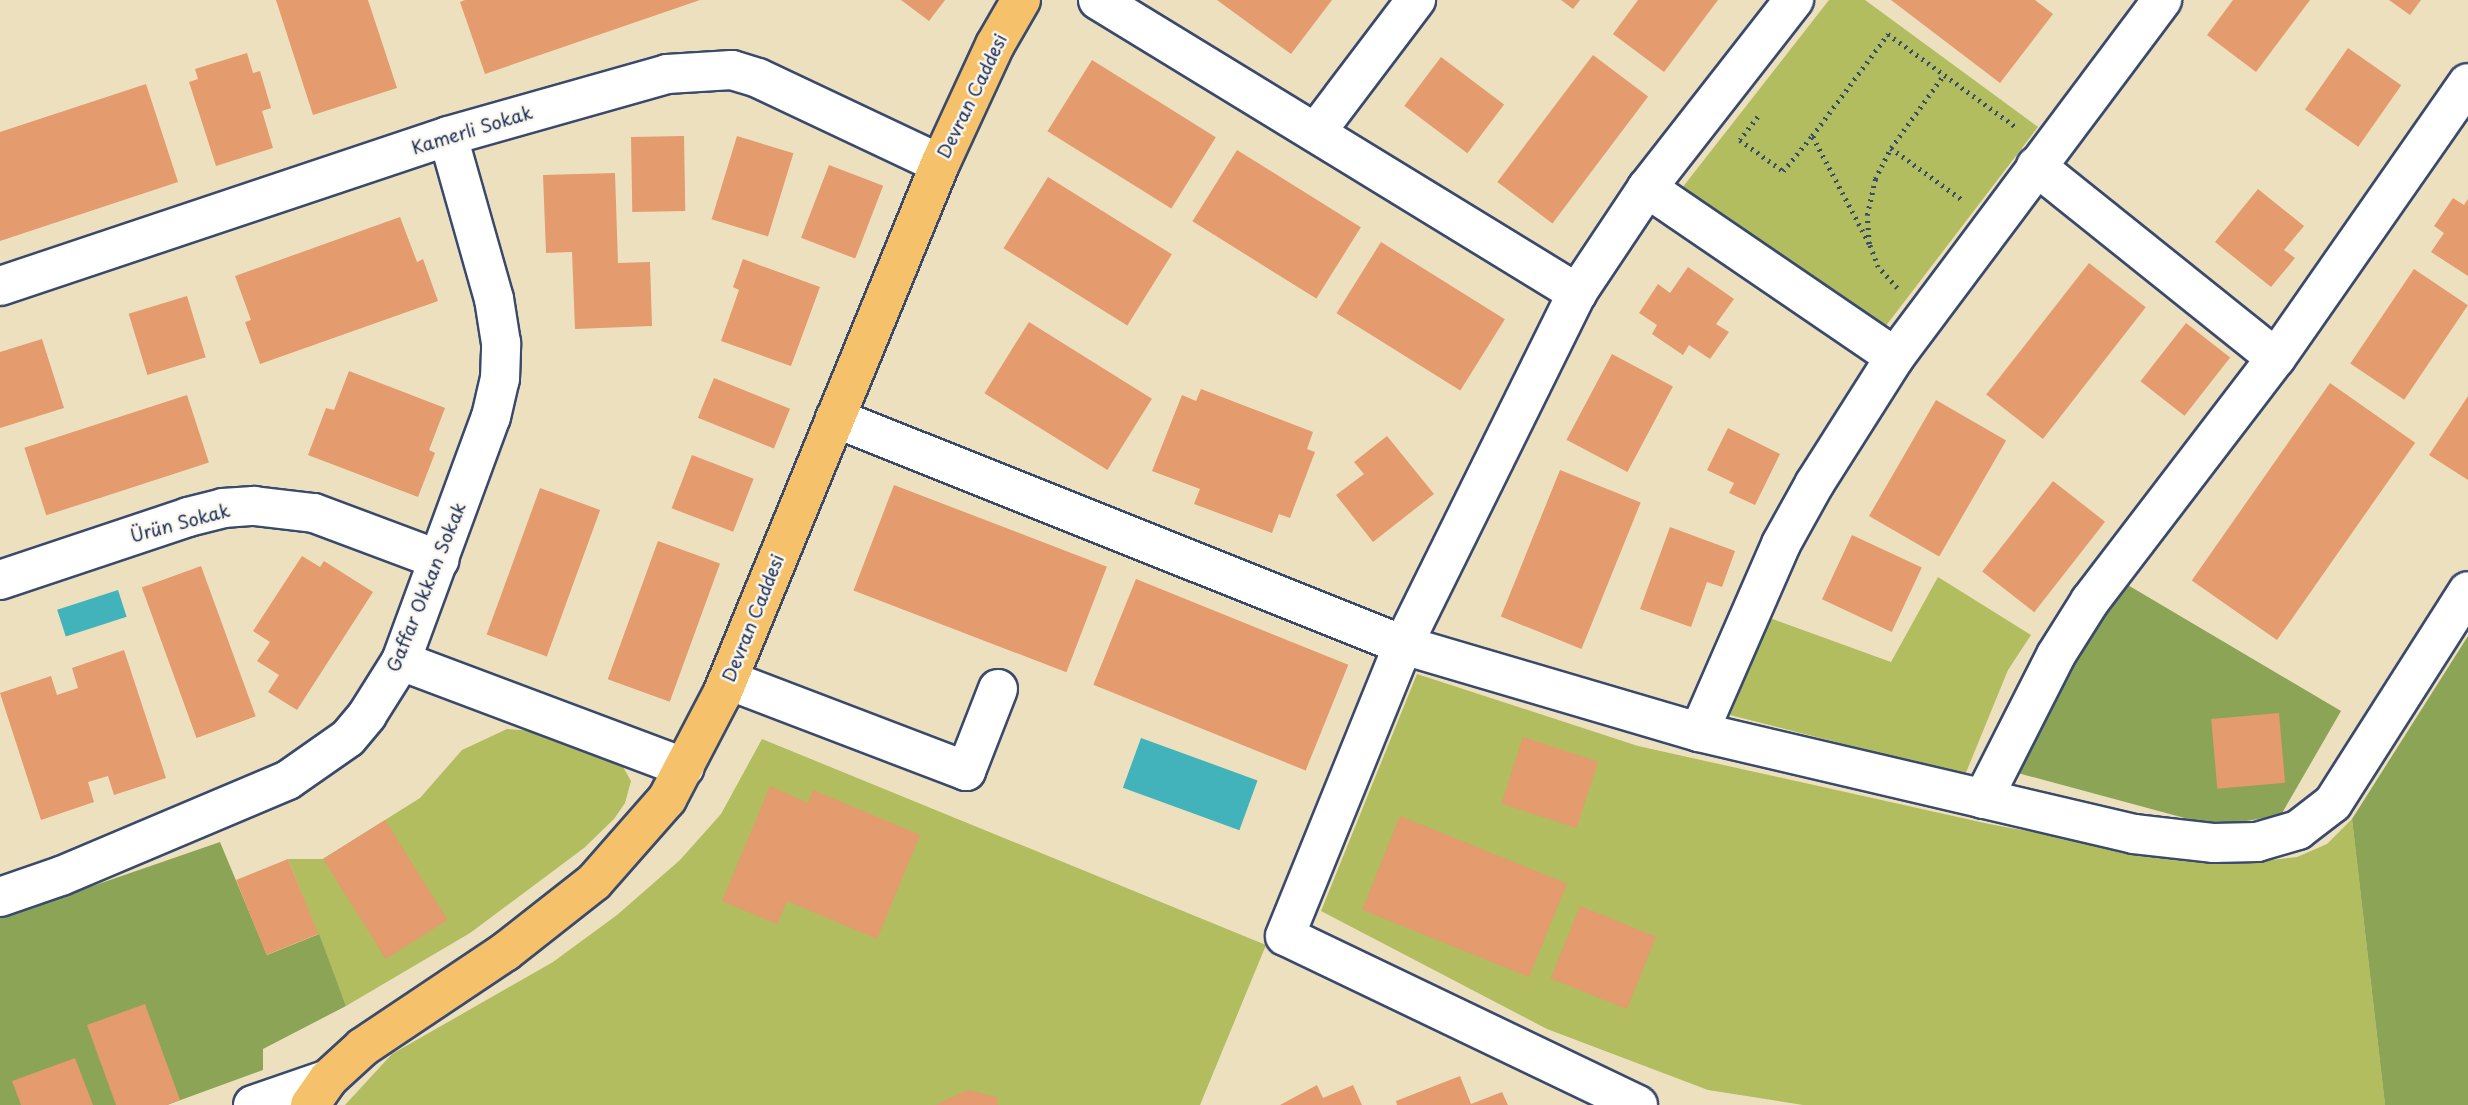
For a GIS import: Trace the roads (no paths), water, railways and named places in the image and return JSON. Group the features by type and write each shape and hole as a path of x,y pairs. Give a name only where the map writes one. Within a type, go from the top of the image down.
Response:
{"main road":[{"name":"Devran Caddesi","path":"319,1092 363,1047 505,952 594,883 667,799 728,680 940,164 995,45 1021,0"}],"street":[{"path":"1098,0 1577,293"},
{"path":"1316,132 1416,0"},
{"path":"1639,1105 1285,936 1403,645 1577,293 1647,188 1794,0"},
{"path":"1699,732 1781,544 1815,483 1895,357 2162,0"},
{"name":"Kamerli Sokak","path":"0,286 448,136 667,74 732,70 758,78 940,164"},
{"path":"1983,799 2056,655 2090,601 2276,358 2468,83"},
{"name":"Gaffar Okkan Sokak","path":"0,897 61,876 288,780 348,738 367,715 401,661 491,417 500,379 501,343 494,299 448,136"},
{"path":"2036,166 2276,358"},
{"path":"1647,188 1895,357"},
{"path":"835,418 1403,645 1699,732 2134,834 2214,843 2257,842 2298,830 2333,803 2468,591"},
{"name":"Ürün Sokak","path":"0,580 188,517 223,508 254,506 314,513 440,560"},
{"path":"401,661 685,768"},
{"path":"728,680 965,771 998,689"},
{"path":"253,1105 319,1092"}],"water":[{"path":"118,590 127,617 66,636 57,610"},
{"path":"1141,738 1258,780 1239,830 1123,788"}]}
